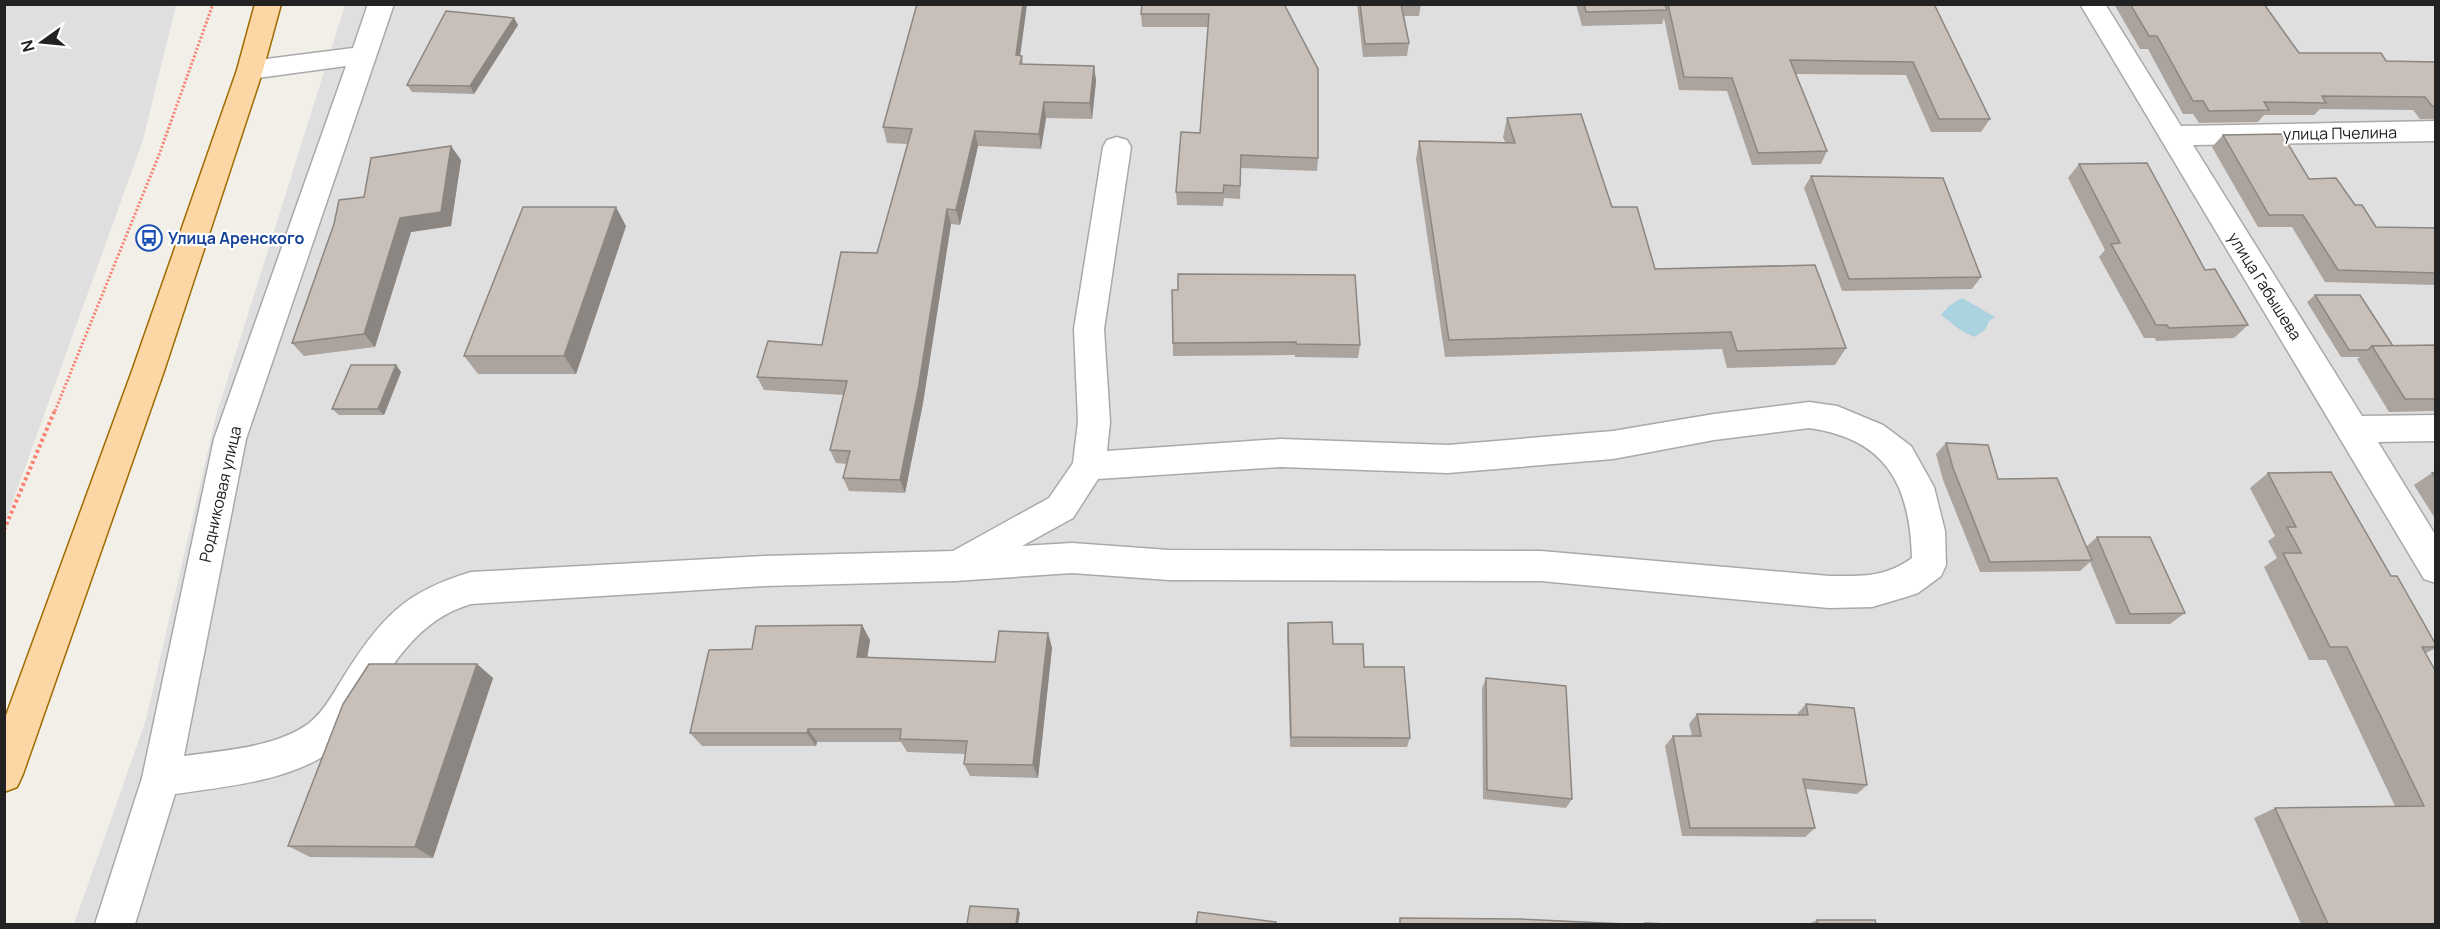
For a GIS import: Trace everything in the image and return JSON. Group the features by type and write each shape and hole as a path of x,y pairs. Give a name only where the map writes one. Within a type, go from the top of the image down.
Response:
{"main road":[{"path":"4,774 148,371 250,69 268,4"}],"street":[{"name":"Родниковая улица","path":"115,924 161,778 230,438 381,4"},
{"name":"улица Габышева","path":"2092,4 2436,568"},
{"path":"250,69 365,55"},
{"name":"улица Пчелина","path":"2173,136 2436,131"},
{"path":"955,566 1060,508 1089,466 1094,422 1089,329 1117,147"},
{"path":"161,778 268,758 295,750 319,738 338,720 384,647 398,631 426,604 448,593 471,588 754,572 955,566 1072,558 1169,565 1541,566 1829,592 1872,591 1895,585 1906,582 1929,565 1928,531 1917,487 1899,456 1872,434 1837,419 1809,415 1714,426 1613,445 1448,459 1281,453 1089,466"},
{"path":"2353,429 2436,428"}],"path":[{"path":"4,530 56,411 191,73 213,4"}],"shaded area":[{"path":"5,4 176,5 143,140 5,523"},
{"path":"345,5 2435,5 2435,924 74,924 146,720 216,416"}],"water":[{"path":"1962,298 1995,317 1989,321 1985,330 1974,337 1941,315 1949,306"}],"building":[{"path":"917,4 1023,4 1016,55 1022,56 1020,64 1094,66 1090,103 1044,102 1039,134 975,131 956,210 947,209 918,390 900,480 843,478 850,451 830,450 847,381 757,377 768,341 822,345 841,252 877,253 912,129 883,127"},
{"path":"1142,4 1284,4 1318,69 1318,158 1241,155 1240,186 1224,185 1223,193 1176,192 1181,132 1200,133 1209,14 1141,14"},
{"path":"1360,4 1401,4 1409,43 1365,44"},
{"path":"1584,4 1665,4 1667,10 1586,12"},
{"path":"1668,4 1934,4 1990,119 1939,119 1913,62 1790,60 1827,151 1758,153 1732,78 1684,77"},
{"path":"2130,4 2264,4 2299,53 2381,53 2386,61 2436,62 2436,106 2432,106 2425,97 2322,96 2326,103 2264,102 2269,110 2209,111 2203,101 2193,101 2157,36 2149,36"},
{"path":"446,11 514,18 470,86 407,85"},
{"path":"1581,114 1612,207 1637,207 1655,269 1815,265 1846,348 1737,351 1731,332 1449,340 1419,141 1515,143 1507,118"},
{"path":"2282,134 2309,179 2336,178 2355,205 2362,205 2376,227 2436,228 2436,273 2338,270 2303,215 2269,215 2223,135"},
{"path":"451,146 441,212 400,218 364,334 292,343 334,224 339,200 364,197 371,158"},
{"path":"2147,163 2205,270 2215,269 2248,325 2169,328 2167,325 2156,325 2111,244 2120,243 2079,164"},
{"path":"1811,176 1943,178 1981,277 1849,279"},
{"path":"523,207 616,207 564,356 464,356"},
{"path":"1178,274 1355,275 1360,345 1296,344 1296,342 1173,343 1172,290 1178,290"},
{"path":"2315,295 2360,295 2393,346 2372,346 2368,350 2349,350"},
{"path":"2436,345 2436,399 2405,399 2372,346"},
{"path":"351,365 396,365 378,409 332,409"},
{"path":"1946,443 1988,445 1998,479 2057,478 2092,560 1990,562 1953,468"},
{"path":"2331,472 2391,576 2397,576 2436,645 2436,647 2422,647 2436,672 2436,924 2328,924 2275,808 2424,806 2347,647 2330,647 2283,553 2301,553 2287,527 2296,527 2268,473"},
{"path":"2097,537 2150,537 2185,613 2130,614"},
{"path":"1332,622 1333,644 1363,644 1364,667 1404,667 1410,738 1291,737 1288,623"},
{"path":"862,625 857,657 995,662 999,631 1048,633 1033,765 964,764 967,741 900,739 901,729 808,729 807,733 690,733 709,650 752,649 756,626"},
{"path":"369,664 477,664 415,847 288,846 343,704"},
{"path":"1486,678 1566,686 1572,799 1487,790"},
{"path":"1806,704 1854,708 1867,785 1803,779 1815,828 1690,828 1673,736 1701,736 1697,714 1808,715"},
{"path":"970,906 1018,909 1016,924 967,924"},
{"path":"1198,912 1276,922 1275,924 1196,924"},
{"path":"1400,918 1521,919 1626,924 1400,924"},
{"path":"1817,920 1875,920 1876,924 1818,924"}],"place":[{"name":"Улица Аренского","path":"149,238"}]}
